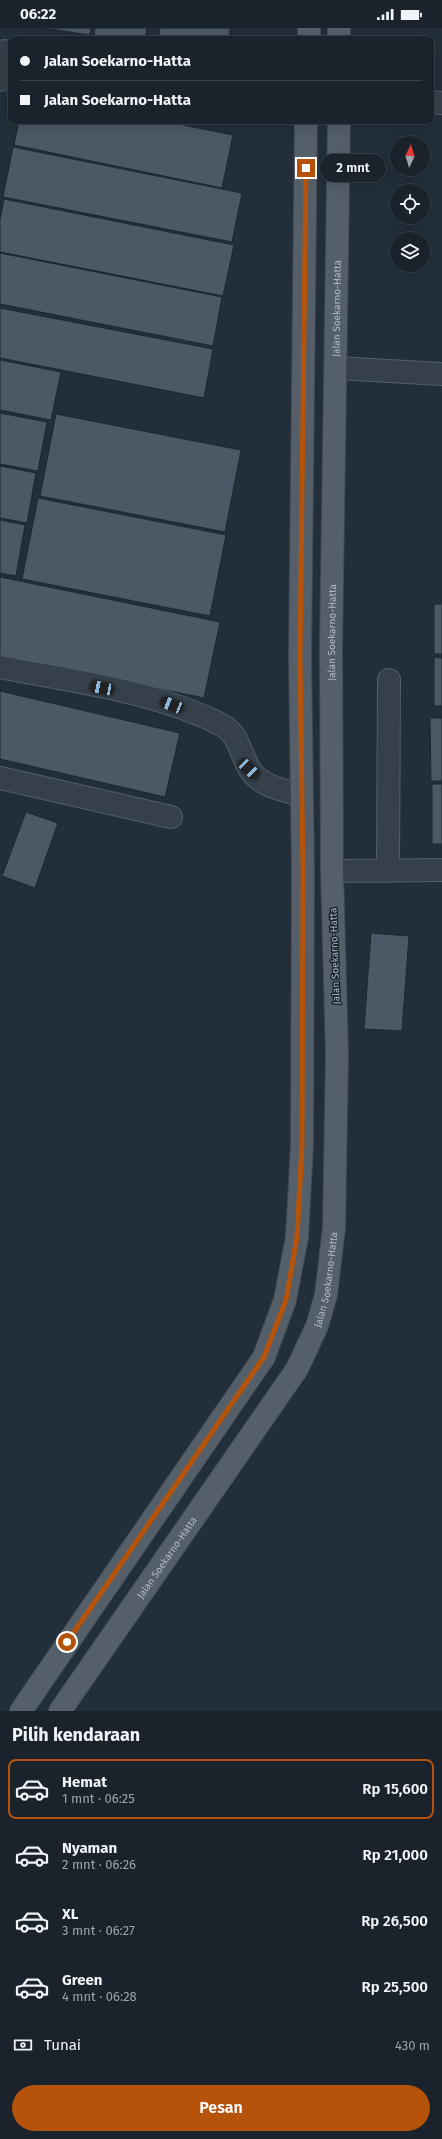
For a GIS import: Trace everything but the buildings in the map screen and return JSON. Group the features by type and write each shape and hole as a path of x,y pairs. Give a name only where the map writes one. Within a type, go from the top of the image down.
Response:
{"main road":[{"path":"21,1711 264,1357 286,1300 297,1237 302,1145 303,872 300,656 306,124"},
{"name":"Jalan Soekarno-Hatta","path":"60,1711 297,1369 316,1326 326,1295 334,1228 337,1054 332,871 331,647 337,368 339,124"}],"street":[{"path":"0,80 6,51"},
{"path":"337,368 442,374"},
{"path":"0,667 160,700 221,724 238,739 249,769 259,778 273,788 301,795"},
{"path":"388,871 390,680"},
{"path":"0,778 172,817"},
{"path":"332,871 442,870"}],"route":[{"path":"67,1642 264,1357 286,1300 297,1237 302,1145 303,872 300,656 306,168"}]}
